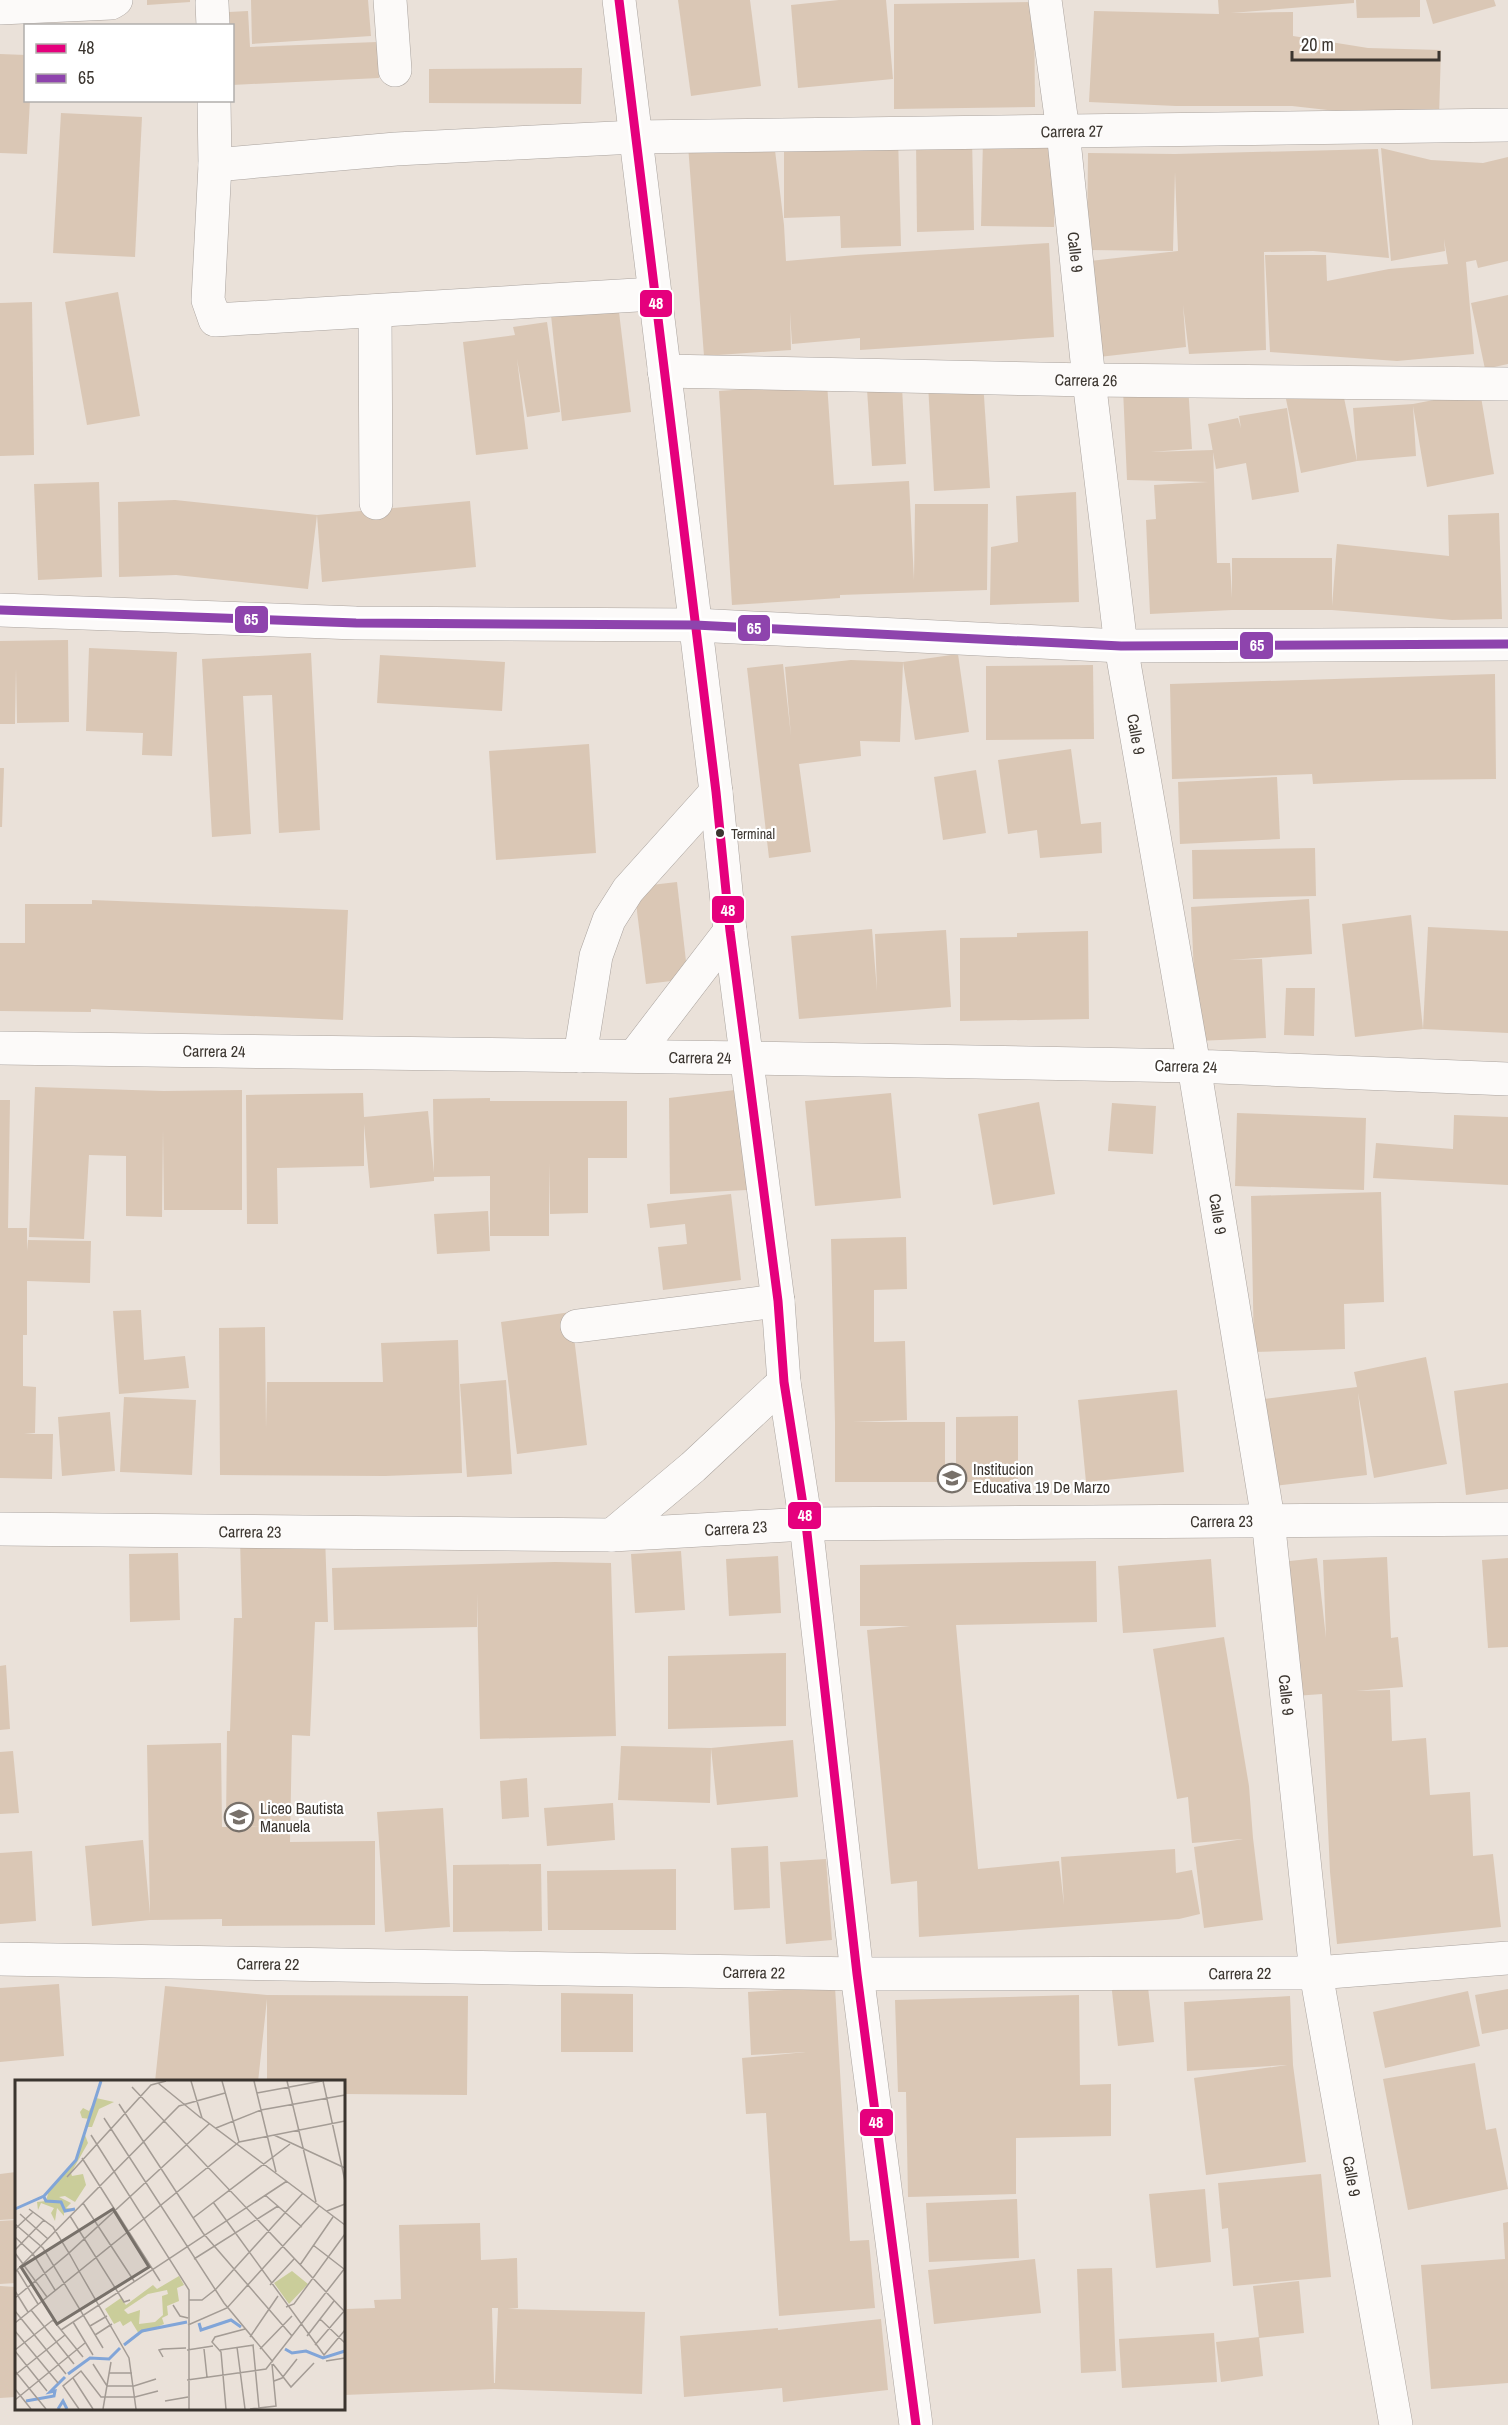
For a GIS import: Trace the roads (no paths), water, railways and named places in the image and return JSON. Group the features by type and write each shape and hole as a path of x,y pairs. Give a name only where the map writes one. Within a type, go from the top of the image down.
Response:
{"street":[{"path":"0,8 111,3 116,0"},
{"path":"390,0 395,70"},
{"path":"619,0 716,792 730,931 778,1301 784,1382 806,1524 857,1974 916,2425"},
{"name":"Calle 9","path":"1045,0 1063,131 1089,380 1121,646 1194,1066 1268,1519 1316,1973 1396,2425"},
{"path":"214,102 215,165 208,300 215,320 654,294"},
{"name":"Carrera 27","path":"215,165 396,149 635,137 1508,125"},
{"path":"375,311 376,503"},
{"name":"Carrera 26","path":"664,371 1089,380 1508,384"},
{"path":"0,610 356,623 695,625 1121,646 1508,644"},
{"path":"580,1056 596,956 609,920 628,890 716,792"},
{"path":"635,1055 730,931"},
{"name":"Carrera 24","path":"0,1048 635,1055 1194,1066 1508,1079"},
{"path":"577,1326 778,1301"},
{"path":"612,1535 693,1467 784,1382"},
{"name":"Carrera 23","path":"0,1529 612,1535 806,1524 1508,1519"},
{"name":"Carrera 22","path":"0,1959 857,1974 1316,1973 1508,1958"}],"place":[{"name":"Terminal","path":"720,833"},
{"name":"Institucion Educativa 19 De Marzo","path":"952,1478"},
{"name":"Liceo Bautista Manuela","path":"239,1817"}]}
